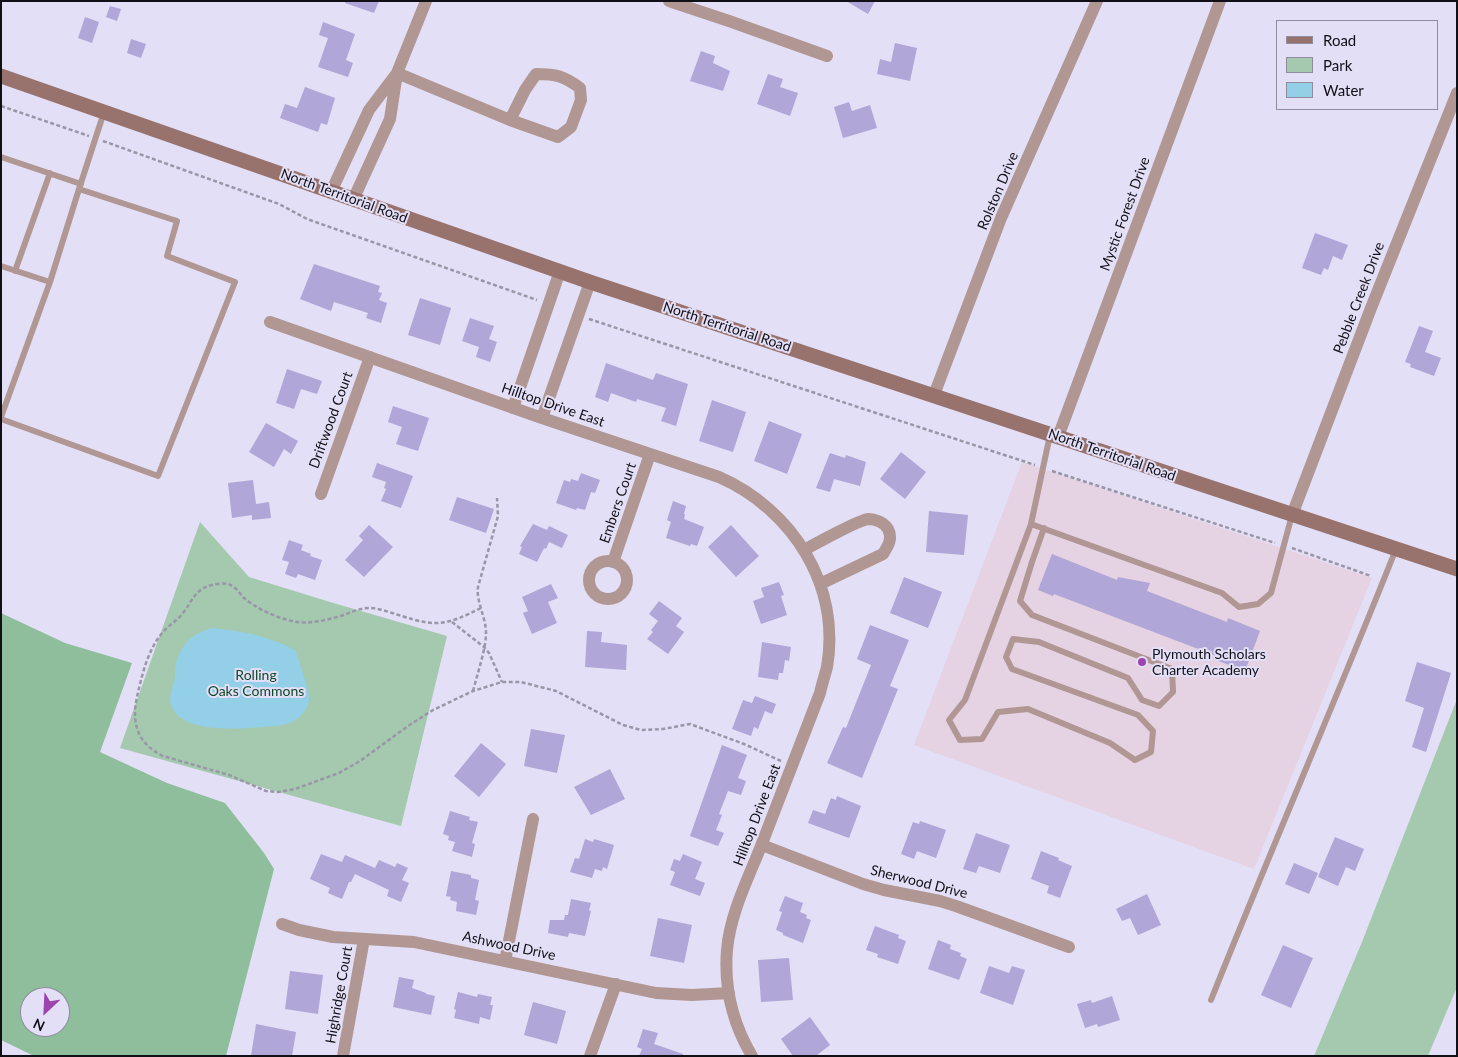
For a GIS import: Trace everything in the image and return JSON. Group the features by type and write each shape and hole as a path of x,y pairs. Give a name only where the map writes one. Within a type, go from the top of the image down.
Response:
{"main road":[{"name":"North Territorial Road","path":"1,76 590,282 1457,569"}],"street":[{"path":"353,200 390,119 397,72 426,1"},
{"path":"669,1 827,56"},
{"name":"Rolston Drive","path":"934,395 1001,218 1097,1"},
{"name":"Mystic Forest Drive","path":"1054,435 1220,1"},
{"path":"397,72 510,120 558,137 571,127 581,100 580,88 554,74 536,74 525,90 510,120"},
{"path":"331,192 369,110 397,72"},
{"name":"Pebble Creek Drive","path":"1292,515 1378,290 1457,93"},
{"path":"513,408 560,271"},
{"path":"542,418 590,282"},
{"name":"Hilltop Drive East","path":"270,322 513,408 719,477 763,502 793,533 804,550 820,584 826,605 828,627 827,666 820,693 741,897 730,933 727,962 729,993 739,1030 752,1056"},
{"name":"Driftwood Court","path":"320,494 370,357"},
{"name":"Embers Court","path":"613,562 650,454"},
{"path":"804,550 866,519 878,520 886,526 890,535 889,545 882,554 820,584"},
{"path":"505,960 533,819"},
{"name":"Sherwood Drive","path":"762,845 863,884 940,901 1069,947"},
{"name":"Ashwood Drive","path":"282,924 318,935 414,942 675,995 729,993"},
{"name":"Highridge Court","path":"343,1056 364,939"},
{"path":"590,1056 616,984"}],"lane":[{"path":"1,157 50,173 80,186 177,221 167,256 235,282 158,476 1,418 50,282 80,186 104,112"},
{"path":"15,271 50,173"},
{"path":"1,266 50,282"},
{"path":"1044,528 1020,601 1032,615 1172,669 1173,692 1159,706 1142,700 1128,678 1039,642 1013,639 1006,657 1012,669 1138,715 1153,731 1151,752 1135,760 1110,743 1028,709 998,712 982,739 960,740 949,720 966,700 1031,524 1043,468 1054,435"},
{"path":"1031,524 1222,593 1239,606 1258,604 1270,593 1292,515"},
{"path":"1211,1000 1396,549"}],"path":[{"path":"1,106 96,138 278,204 307,219 549,304"},
{"path":"578,315 1371,576"},
{"path":"473,691 486,634 478,586 498,516 497,498"},
{"path":"481,608 452,622 425,622 370,608 360,609 326,621 292,621 258,608 244,598 233,586 226,584 205,587 196,592 183,614 164,630 154,645 144,671 135,707 137,730 144,742 163,756 229,775 266,791 278,792 295,789 339,773 360,761 433,710 473,691 502,682 521,682 556,691 623,725 641,730 663,729 690,724 744,744 792,766"},
{"path":"452,622 484,647 489,653 502,682"}],"shaded area":[{"name":"Plymouth Scholars Charter Academy","path":"1022,462 1372,578 1254,869 914,745"}],"green space":[{"name":"Rolling Oaks Commons","path":"200,522 249,577 447,636 401,826 120,748"},
{"path":"1,613 65,643 132,663 100,752 167,783 225,803 264,853 274,869 226,1056 34,1056 1,1040"},
{"path":"1457,699 1457,987 1428,1056 1314,1056 1362,942"}],"water":[{"path":"212,628 256,635 296,651 309,699 306,710 301,716 292,722 281,725 225,729 198,725 186,721 177,714 170,701 177,659 182,648 190,639 198,633"}],"building":[{"path":"345,1 379,1 374,13 345,3"},
{"path":"846,1 875,1 868,14"},
{"path":"110,6 121,9 117,21 106,17"},
{"path":"85,17 99,22 92,43 78,38"},
{"path":"323,22 355,34 346,60 353,63 348,77 318,67 328,38 319,35"},
{"path":"131,39 146,44 141,58 127,53"},
{"path":"895,43 917,48 910,81 877,74 880,59 891,62"},
{"path":"701,51 715,56 713,63 730,71 723,91 690,81"},
{"path":"768,74 783,79 780,87 798,93 790,116 757,104"},
{"path":"305,87 335,98 327,125 321,123 318,132 280,118 285,104 297,108"},
{"path":"849,102 852,111 870,105 877,128 843,138 834,107"},
{"path":"1315,233 1348,245 1342,260 1333,256 1328,270 1324,268 1321,275 1302,268"},
{"path":"314,264 380,286 378,292 382,293 379,300 387,303 381,323 366,318 368,313 334,302 331,311 300,299"},
{"path":"420,298 451,308 440,345 408,335"},
{"path":"470,318 494,326 489,339 497,342 490,362 476,357 479,347 462,341"},
{"path":"1419,326 1433,331 1425,352 1441,358 1434,376 1410,367 1411,364 1405,362"},
{"path":"606,363 653,380 656,373 688,384 676,426 661,421 666,408 637,399 636,402 611,393 608,402 595,397"},
{"path":"287,369 322,381 317,394 301,389 294,409 276,403"},
{"path":"712,400 746,412 733,452 699,441"},
{"path":"393,406 429,418 418,451 396,444 402,427 388,422"},
{"path":"769,421 802,434 787,474 754,461"},
{"path":"266,423 298,441 291,454 284,449 274,467 249,452"},
{"path":"901,452 926,472 905,499 880,479"},
{"path":"830,453 845,458 846,455 866,462 860,486 834,479 830,492 816,488"},
{"path":"377,463 413,476 401,508 381,501 386,489 384,488 386,482 372,477"},
{"path":"581,473 600,480 595,493 591,492 585,510 577,508 576,510 556,503 564,480 570,482 571,479 578,481"},
{"path":"253,480 256,504 269,502 271,518 252,520 252,515 232,518 228,483"},
{"path":"457,497 494,509 486,533 449,520"},
{"path":"673,501 686,506 684,519 704,527 697,546 691,544 690,546 666,538 671,522 667,520"},
{"path":"929,511 968,515 964,555 926,552"},
{"path":"533,524 547,530 549,526 568,535 562,548 549,542 537,562 519,554 522,547 520,546"},
{"path":"369,525 393,547 364,577 345,560 363,540 359,536"},
{"path":"731,525 759,556 736,577 708,547"},
{"path":"289,540 303,545 301,550 311,554 310,556 322,560 315,580 298,574 296,578 285,574 289,562 282,560"},
{"path":"1052,554 1117,580 1118,577 1150,583 1147,591 1227,622 1228,618 1260,631 1245,671 1213,659 1214,655 1054,594 1053,596 1038,590"},
{"path":"904,577 942,592 928,628 890,613"},
{"path":"779,582 784,595 781,596 787,615 761,624 753,601 764,597 761,588"},
{"path":"551,584 558,598 548,602 557,623 532,634 523,613 528,611 522,597"},
{"path":"659,601 682,618 676,626 684,632 668,654 647,639 658,621 649,614"},
{"path":"870,625 909,640 890,686 898,689 862,778 827,763 843,727 846,728 871,665 857,659"},
{"path":"587,631 602,632 601,642 627,645 626,670 585,667"},
{"path":"762,642 791,647 789,661 785,660 783,673 779,673 778,680 758,677"},
{"path":"1417,662 1451,673 1426,752 1412,747 1424,708 1405,701"},
{"path":"755,696 776,704 772,714 765,711 758,729 754,727 751,736 732,729 743,700 752,703"},
{"path":"531,729 565,735 557,773 524,766"},
{"path":"481,743 506,764 479,797 454,776"},
{"path":"722,745 747,755 738,778 746,781 741,795 728,791 719,814 722,815 716,830 724,833 718,846 690,836"},
{"path":"610,769 625,799 591,815 574,787"},
{"path":"837,796 861,806 849,838 808,823 813,810 825,814 831,798 836,800"},
{"path":"450,811 470,817 469,820 478,822 472,843 475,844 472,857 452,851 455,842 448,840 449,836 443,834"},
{"path":"920,821 946,830 936,858 917,851 914,859 901,854 913,822 919,824"},
{"path":"976,833 1010,845 1000,873 979,866 976,873 963,869"},
{"path":"1335,837 1364,849 1355,871 1346,867 1338,886 1318,877"},
{"path":"585,839 593,842 594,839 614,845 607,869 603,867 602,871 595,869 592,878 570,872 575,858 579,859"},
{"path":"1041,851 1059,858 1058,860 1072,866 1060,898 1047,893 1049,886 1031,879"},
{"path":"321,854 342,862 345,855 375,868 379,860 395,867 397,863 408,868 402,880 409,883 401,902 387,896 389,890 355,874 351,882 349,882 342,899 328,893 330,888 310,879"},
{"path":"683,854 702,862 695,879 705,883 700,896 670,885 675,872 670,870 674,859 680,861"},
{"path":"1294,863 1318,873 1309,894 1285,884"},
{"path":"451,871 471,875 471,878 479,880 475,900 479,901 476,915 456,911 457,902 450,900 451,897 446,896"},
{"path":"1147,894 1161,925 1138,935 1130,918 1122,921 1116,909"},
{"path":"785,896 803,903 800,912 807,915 806,918 811,920 803,943 776,930 782,912 779,911"},
{"path":"571,899 591,903 585,936 569,933 568,937 548,933 550,920 564,920 565,915 568,915"},
{"path":"658,918 692,925 684,963 650,956"},
{"path":"875,926 899,935 898,938 906,941 898,964 877,957 878,954 866,950"},
{"path":"938,940 951,945 950,949 961,953 960,956 967,959 959,980 928,969"},
{"path":"1283,945 1313,958 1291,1008 1261,995"},
{"path":"789,958 793,1000 761,1002 758,960"},
{"path":"989,966 1009,973 1012,966 1025,970 1013,1005 980,993"},
{"path":"290,971 323,975 318,1014 285,1009"},
{"path":"399,977 414,980 412,988 435,996 431,1015 393,1007"},
{"path":"458,992 477,997 478,994 492,997 490,1005 493,1005 490,1020 480,1017 479,1024 454,1018"},
{"path":"1112,996 1120,1020 1098,1027 1097,1024 1085,1028 1077,1004 1091,1000 1092,1003"},
{"path":"533,1002 566,1011 557,1044 524,1035"},
{"path":"810,1017 830,1045 816,1056 793,1056 781,1039"},
{"path":"256,1024 296,1032 292,1056 251,1056"},
{"path":"643,1029 658,1033 654,1044 683,1054 683,1056 639,1056 642,1049 637,1047"}],"place":[{"name":"Plymouth Scholars Charter Academy","path":"1142,662"}]}
